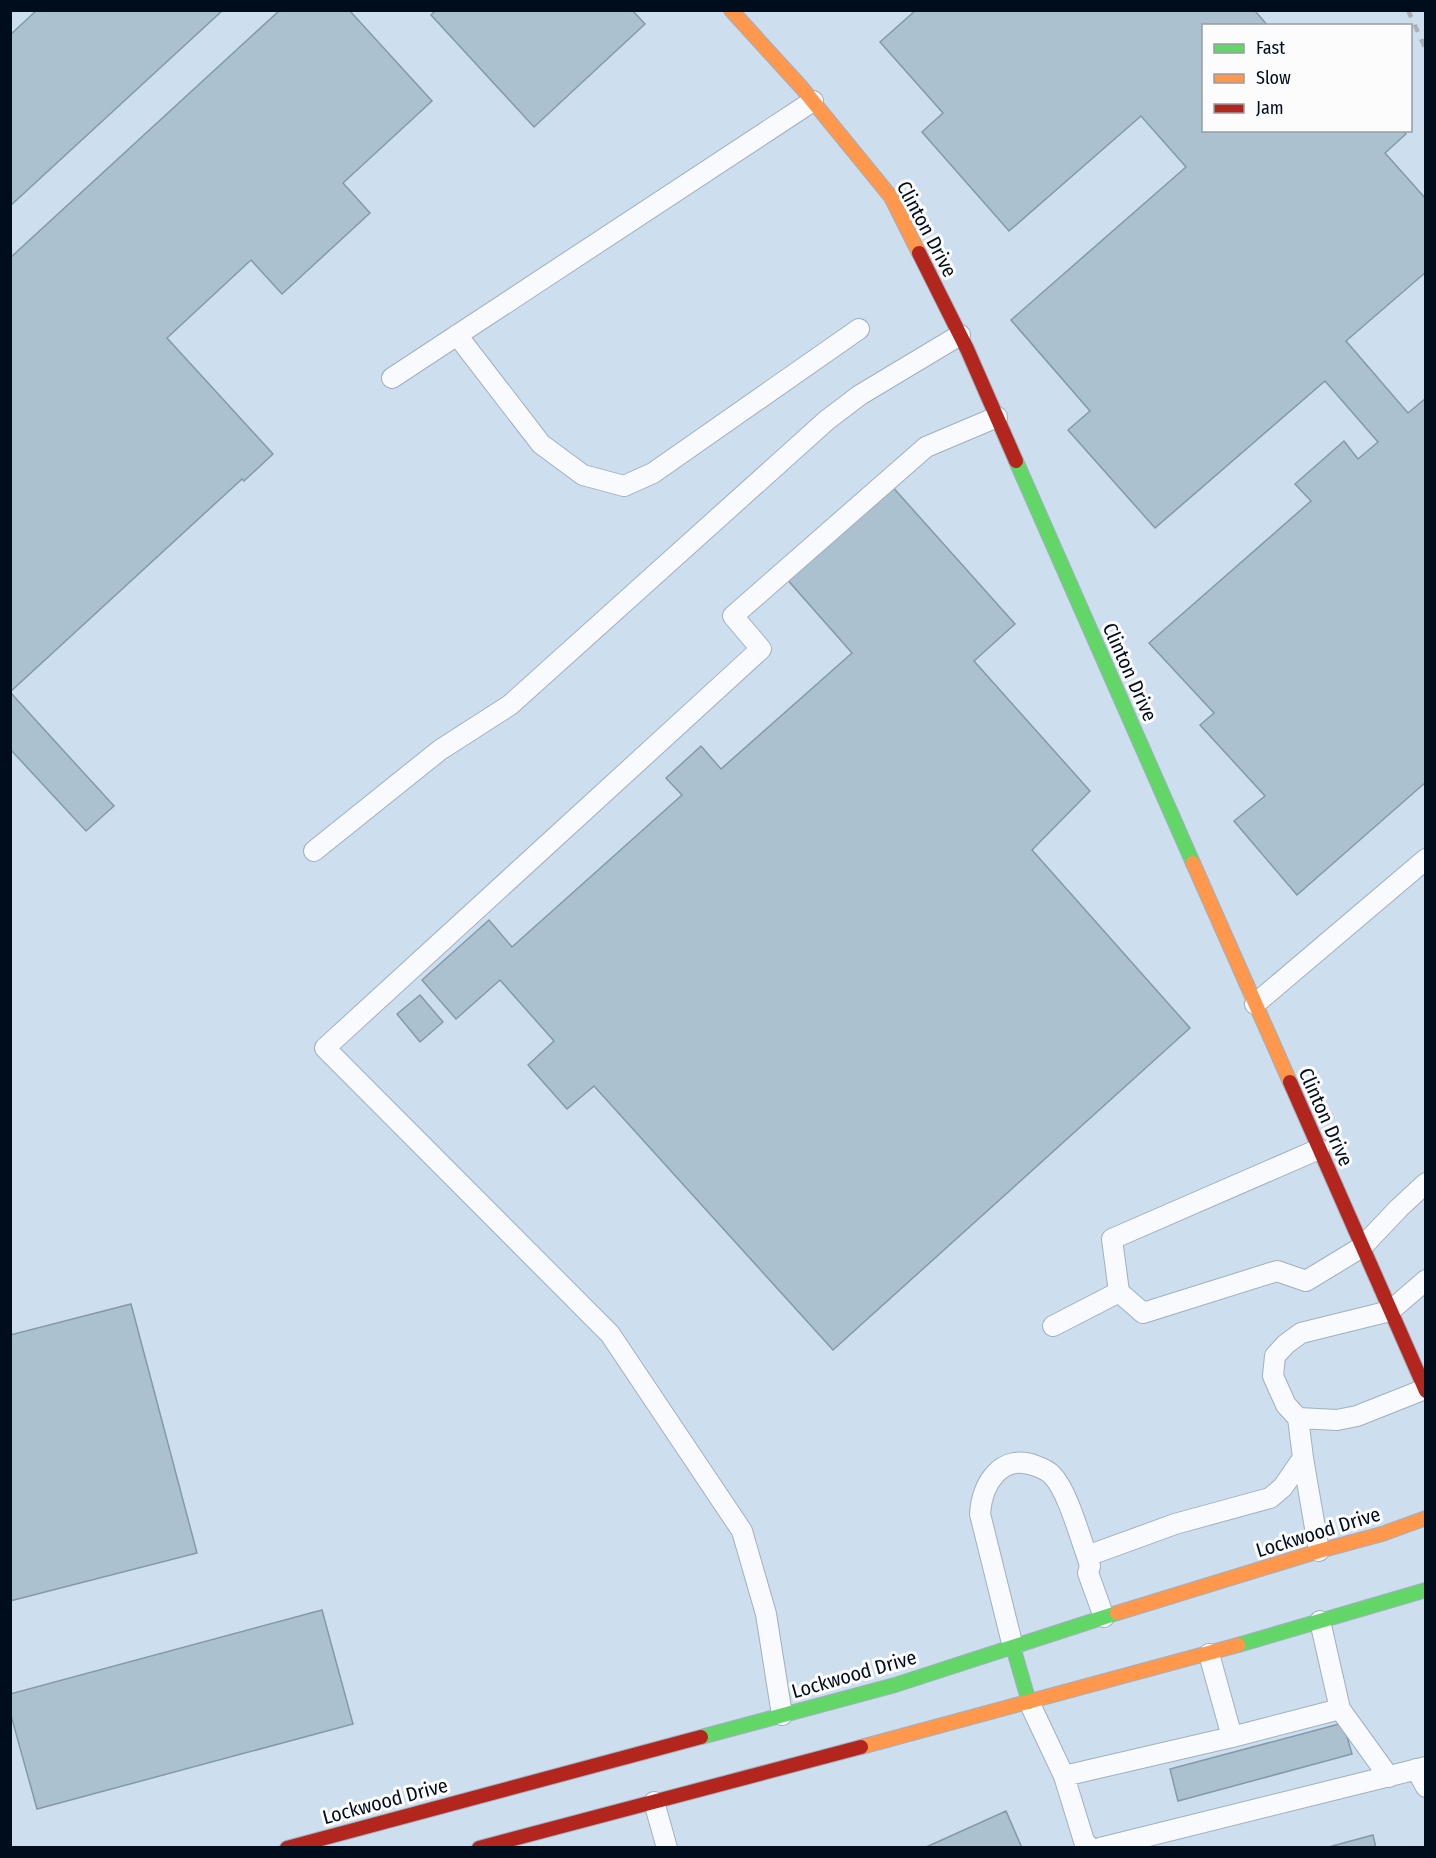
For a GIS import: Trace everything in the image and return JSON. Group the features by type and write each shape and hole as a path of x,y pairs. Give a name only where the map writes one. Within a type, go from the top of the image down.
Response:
{"main road":[{"name":"Clinton Drive","path":"730,10 813,101 891,197 960,335 997,417 1425,1390"},
{"name":"Lockwood Drive","path":"287,1848 356,1839 640,1758 784,1720 1104,1617 1318,1551 1382,1534 1425,1518"},
{"path":"479,1848 653,1797 1209,1654 1425,1590"},
{"path":"1013,1647 1029,1702"}],"lane":[{"path":"392,378 813,101"},
{"path":"457,335 541,444 583,475 624,486 653,474 860,329"},
{"path":"314,851 440,750 510,705 827,420 860,395 960,335"},
{"path":"784,1720 766,1614 742,1531 610,1334 325,1048 761,649 733,616 926,447 997,417"},
{"path":"1255,1005 1425,859"},
{"path":"1319,1149 1112,1239 1119,1292 1143,1313 1277,1271 1306,1281 1362,1247 1425,1183"},
{"path":"1318,1551 1298,1418 1286,1405 1273,1376 1275,1356 1286,1344 1302,1334 1390,1311 1425,1280"},
{"path":"1053,1326 1119,1292"},
{"path":"1298,1418 1336,1420 1357,1416 1425,1390"},
{"path":"1086,1556 1175,1524 1270,1498 1283,1487 1303,1458"},
{"path":"1013,1647 980,1514 985,1488 994,1474 1006,1465 1028,1462 1047,1470 1053,1476 1063,1493 1090,1566 1088,1573 1104,1617"},
{"path":"1320,1621 1340,1709 1389,1777"},
{"path":"1209,1654 1232,1737"},
{"path":"1029,1702 1065,1776 1090,1846 1421,1768 1425,1787"},
{"path":"1065,1776 1340,1709"},
{"path":"653,1797 667,1848"}],"building":[{"path":"37,10 223,10 10,206 10,35"},
{"path":"280,10 349,10 432,101 343,183 370,213 282,294 251,260 167,338 273,454 244,481 242,479 10,692 10,258"},
{"path":"436,10 632,10 645,24 534,127 431,15"},
{"path":"916,10 1257,10 1256,12 1266,24 1202,24 1202,132 1404,132 1406,134 1385,153 1426,199 1426,272 1346,341 1408,413 1426,398 1426,782 1297,895 1234,821 1265,796 1200,725 1214,713 1149,643 1311,501 1295,484 1344,441 1358,459 1378,442 1325,381 1155,528 1068,430 1090,411 1011,320 1186,167 1141,116 1009,231 922,132 943,113 880,42"},
{"path":"890,484 1015,624 974,661 1090,791 1032,850 1190,1028 833,1350 594,1086 567,1109 528,1065 554,1041 500,980 456,1019 422,980 489,920 512,947 682,795 666,778 701,746 721,769 852,653 785,577"},
{"path":"10,692 114,806 86,831 10,749"},
{"path":"420,995 443,1022 420,1042 397,1014"},
{"path":"131,1304 197,1553 10,1601 10,1335"},
{"path":"322,1610 353,1724 37,1809 10,1712 10,1694"},
{"path":"1343,1723 1352,1754 1178,1801 1170,1769"},
{"path":"1006,1811 1022,1848 924,1848"},
{"path":"1373,1835 1376,1848 1325,1848"}],"railway":[{"path":"1408,10 1426,50"}],"traffic: fast":[{"path":"1016,461 1193,863"},
{"path":"1238,1645 1426,1590"},
{"path":"701,1737 895,1685 1117,1613"},
{"path":"1013,1647 1029,1702"}],"traffic: slow":[{"path":"731,10 802,88 891,197 919,253"},
{"path":"1193,863 1290,1082"},
{"path":"1117,1613 1382,1534 1426,1518"},
{"path":"861,1747 1238,1645"}],"traffic: jam":[{"path":"919,253 967,349 1016,461"},
{"path":"1290,1082 1426,1391"},
{"path":"287,1848 701,1737"},
{"path":"479,1848 861,1747"}]}
